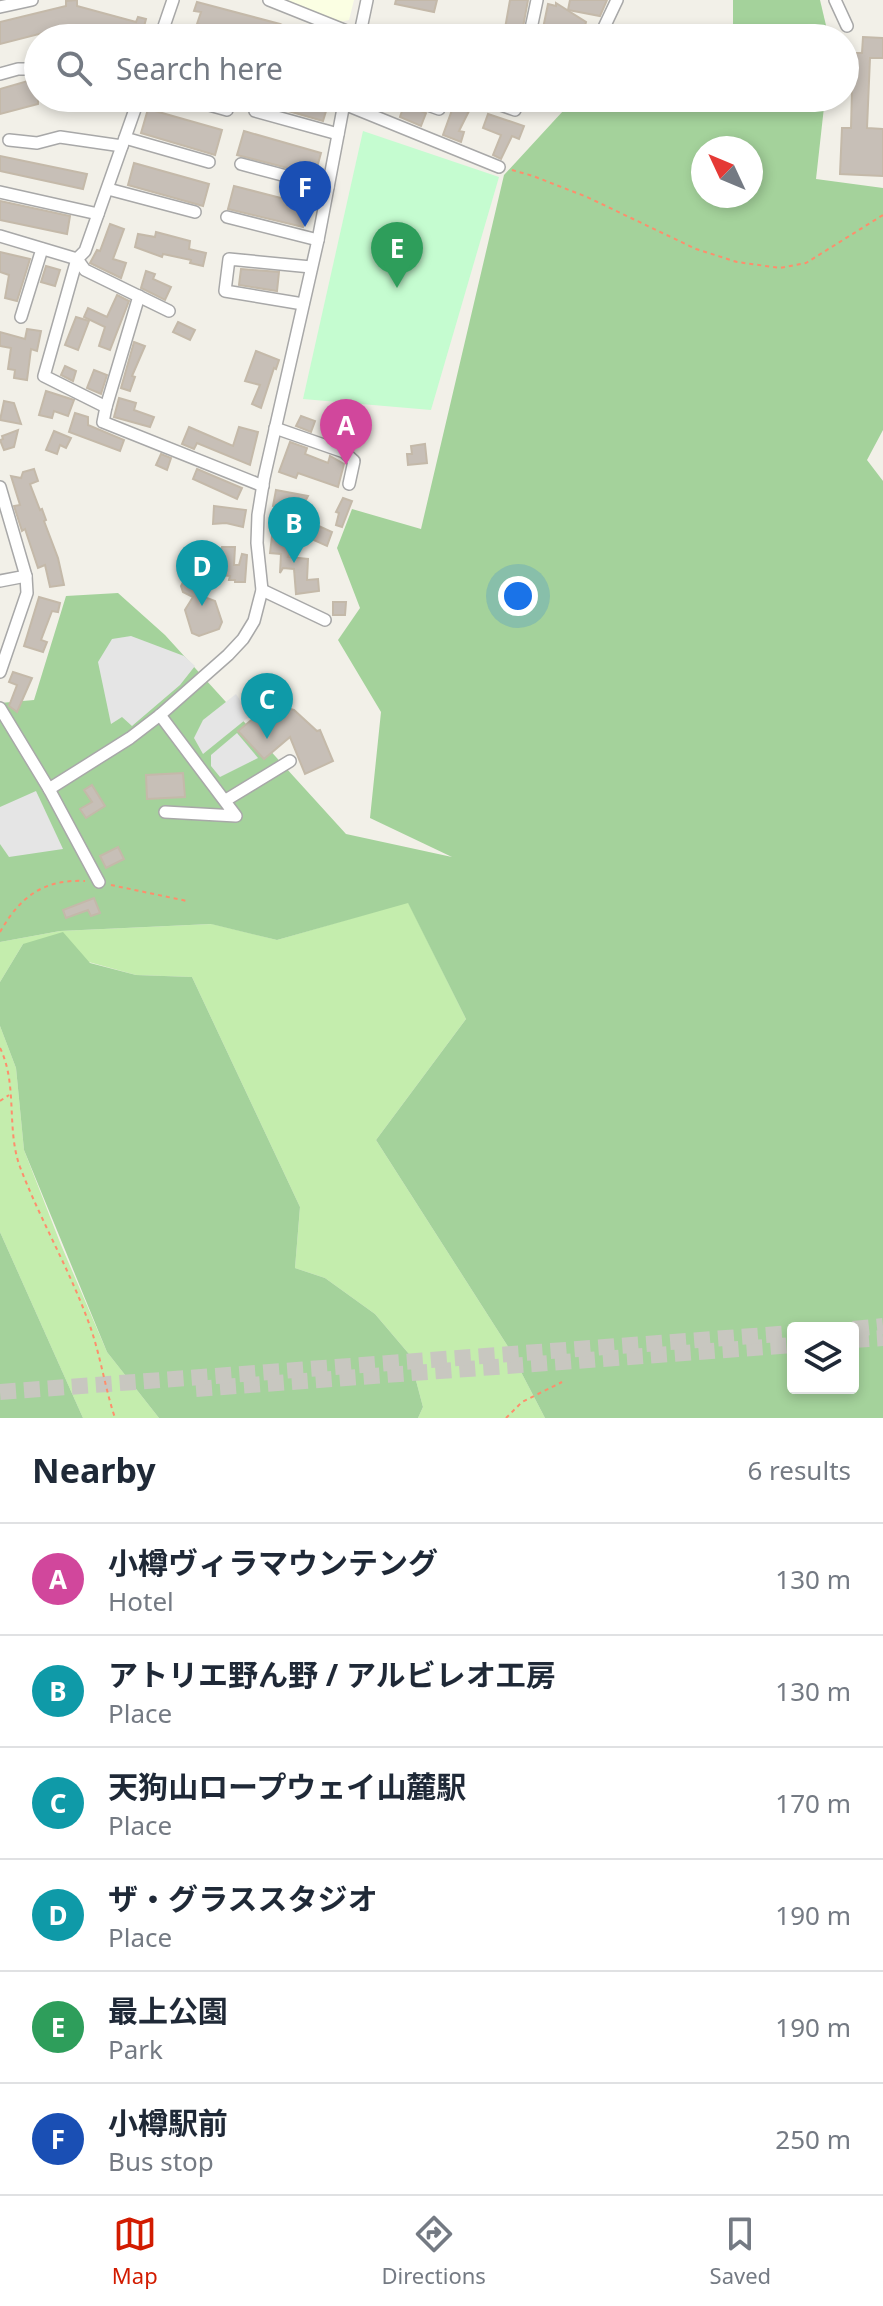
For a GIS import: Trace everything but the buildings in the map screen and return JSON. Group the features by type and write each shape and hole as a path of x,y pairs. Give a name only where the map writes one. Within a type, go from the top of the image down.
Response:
{"street":[{"path":"0,7 32,0"},
{"path":"165,24 173,0"},
{"path":"269,0 327,24"},
{"path":"362,24 367,0"},
{"path":"532,24 537,0"},
{"path":"606,24 617,0"},
{"path":"835,0 846,24"},
{"path":"0,74 24,69"},
{"path":"106,407 44,376 77,259 85,251 134,112"},
{"path":"259,112 338,134"},
{"path":"49,789 130,738 160,715 228,655 254,621 262,590 257,543 263,486 318,240 342,112"},
{"path":"370,112 499,167"},
{"path":"9,140 37,143 60,137 124,142 209,162"},
{"path":"241,164 328,187"},
{"path":"108,189 195,212"},
{"path":"0,192 98,214"},
{"path":"227,217 318,240"},
{"path":"0,236 77,259 85,270 169,311"},
{"path":"21,317 42,249"},
{"path":"303,304 225,291 229,259 311,267"},
{"path":"139,296 103,422 263,486"},
{"path":"275,428 344,452 354,461 349,484"},
{"path":"0,487 26,576 27,593 0,672"},
{"path":"0,581 26,576"},
{"path":"262,590 325,620"},
{"path":"0,708 49,789 99,882"},
{"path":"160,715 236,816 165,812"},
{"path":"226,800 290,761"}],"path":[{"path":"499,167 533,176 587,197 696,249 737,262 780,268 806,263 883,215"},
{"path":"0,932 11,912 37,889 72,881 99,882 187,901"},
{"path":"0,1048 6,1059 11,1125 20,1166 88,1319 102,1360 115,1418"},
{"path":"0,1101 10,1094"},
{"path":"506,1418 522,1402 562,1382"}],"shaded area":[{"path":"281,0 354,0 349,20 340,22"},
{"path":"131,636 184,656 195,666 180,685 132,726 122,717 111,724 98,662 112,639"},
{"path":"236,694 250,716 203,754 194,738 203,720"},
{"path":"237,733 258,758 220,777 211,766 211,755"},
{"path":"36,791 63,849 9,857 0,844 0,807"}],"green space":[{"path":"733,0 820,0 826,24 733,24"},
{"path":"562,112 823,112 816,179 883,188 883,430 867,460 883,481 883,1418 545,1418 507,1345 376,1140 466,1019 408,903 277,940 211,924 60,931 0,942 0,703 34,700 66,596 118,593 165,635 346,834 452,857 370,818 381,712 338,640 360,608 337,548 352,509 421,529 504,175"},
{"path":"363,131 499,177 431,410 303,399"},
{"path":"408,902 466,1019 376,1140 507,1345 545,1418 418,1418 423,1407 409,1354 375,1314 325,1278 295,1268 300,1207 192,977 136,975 23,944 0,982 0,942 60,931 212,924 277,940"},
{"path":"63,932 90,963 136,975 192,977 300,1207 295,1268 325,1278 375,1314 409,1354 423,1407 418,1418 159,1418 107,1352 24,1150 16,1068 0,1026 0,982 23,944"},
{"path":"0,1026 16,1068 24,1150 61,1245 107,1352 159,1418 83,1418 0,1232"},
{"path":"0,1232 83,1418 0,1418"}],"tunnel":[{"path":"859,1328 883,1326"},
{"path":"0,1392 787,1333"},
{"path":"859,1340 883,1338"},
{"path":"196,1389 787,1345"}],"place":[{"name":"小樽駅前","path":"305,227"},
{"name":"最上公園","path":"397,288"},
{"name":"小樽ヴィラマウンテング","path":"346,465"},
{"name":"アトリエ野ん野 / アルビレオ工房","path":"294,563"},
{"name":"ザ・グラススタジオ","path":"202,606"},
{"name":"天狗山ロープウェイ山麓駅","path":"267,739"}]}
